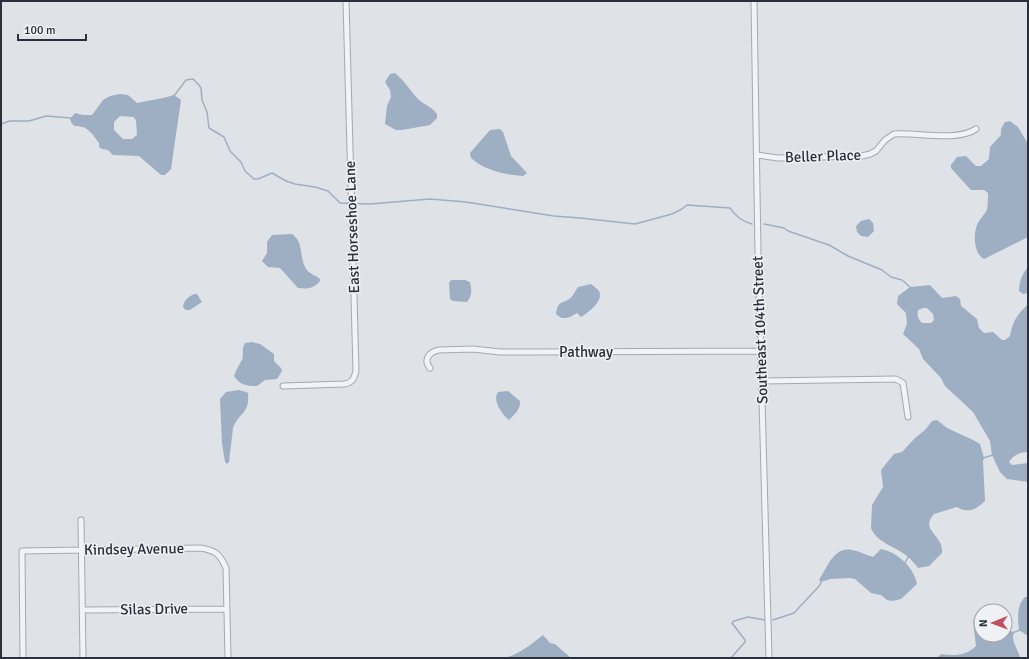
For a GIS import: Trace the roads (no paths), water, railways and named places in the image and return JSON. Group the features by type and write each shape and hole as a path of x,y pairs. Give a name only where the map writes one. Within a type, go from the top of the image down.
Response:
{"street":[{"name":"East Horseshoe Lane","path":"283,386 347,384 354,378 356,371 346,1"},
{"name":"Southeast 104th Street","path":"754,1 769,658"},
{"name":"Beller Place","path":"757,155 778,158 858,157 870,154 894,134 958,135 971,132 976,129"},
{"name":"Pathway","path":"430,368 427,365 427,358 430,353 438,350 473,349 500,352 761,351"},
{"path":"762,381 896,379 903,382 908,417"},
{"path":"81,520 83,658"},
{"name":"Kindsey Avenue","path":"23,658 22,551 200,548 210,549 216,552 223,560 226,568 228,658"},
{"name":"Silas Drive","path":"82,610 227,609"}],"water":[{"path":"395,73 402,79 419,100 437,114 437,118 430,125 396,130 385,124 387,106 391,97 390,90 385,82 390,74"},
{"path":"120,94 128,95 137,103 174,95 181,100 171,169 165,175 161,175 139,156 113,155 108,150 99,147 99,143 85,128 74,126 70,119 75,113 92,115 103,100 110,96","holes":["120,116 133,117 136,120 137,135 132,139 123,139 114,130 114,122"]},
{"path":"1010,121 1018,127 1028,144 1028,237 984,259 976,249 975,234 978,223 987,209 988,193 984,190 971,190 951,168 951,165 957,157 966,156 976,166 981,166 989,159 990,147 1001,135 1001,130 1005,122"},
{"path":"500,129 503,132 511,156 527,173 523,176 488,169 471,158 470,153 490,130"},
{"path":"869,219 873,223 874,231 868,237 861,236 857,232 856,226 861,221"},
{"path":"292,234 299,242 304,265 307,270 320,279 320,281 313,287 298,288 280,268 268,267 262,261 267,253 267,242 272,235"},
{"path":"1028,267 1028,293 1023,294 1019,291 1020,284"},
{"path":"451,280 465,280 470,282 471,293 467,302 453,301 450,299 449,283"},
{"path":"591,284 599,291 600,295 597,303 591,310 581,317 577,313 566,318 561,318 556,314 559,305 571,298 578,287"},
{"path":"930,285 942,298 956,296 960,299 961,306 977,319 979,328 984,333 993,332 1002,340 1005,340 1010,336 1016,318 1028,304 1028,452 1017,454 1009,462 1012,465 1028,463 1028,482 1007,479 1000,472 992,455 990,441 973,412 945,386 941,378 923,359 919,349 903,334 907,324 906,313 897,304 898,296 910,287","holes":["927,308 933,314 934,320 931,323 922,323 918,317 918,310"]},
{"path":"194,294 197,294 202,302 190,310 186,310 183,307 184,302"},
{"path":"252,342 260,344 274,354 274,361 282,371 277,379 265,380 257,386 250,386 241,383 236,379 234,376 242,360 244,345 245,343"},
{"path":"239,390 248,393 248,400 246,409 233,428 229,462 227,464 225,462 222,443 220,399 226,392"},
{"path":"508,391 520,401 518,409 509,420 501,411 496,399 498,392"},
{"path":"937,420 947,428 980,444 984,458 985,501 972,510 965,510 957,507 934,514 929,525 942,547 942,553 929,566 918,568 907,556 882,541 874,533 871,528 872,505 883,487 881,470 894,454 902,452 925,430 932,421"},
{"path":"881,549 893,553 904,561 909,566 915,578 917,584 901,599 892,601 887,600 881,595 871,593 855,579 830,579 821,582 819,580 828,564 840,551 852,550 873,557"},
{"path":"1025,597 1028,597 1028,636 1019,630 1018,621 1020,604"},
{"path":"543,635 550,643 555,644 571,658 504,658 520,652"},
{"path":"1013,639 1020,658 937,658 941,654 955,655 968,652 976,646 976,643 1013,643"}],"waterway":[{"path":"174,96 186,80 193,79 199,85 201,88 202,100 207,112 209,128 224,137 230,151 241,162 245,171 254,179 258,179 272,173 295,184 315,187 328,191 340,203 370,204 430,199 466,202 554,216 635,224 672,214 687,205 730,208 745,222 752,224"},
{"path":"1,124 10,121 29,121 46,116 71,118"},
{"path":"764,224 784,228 788,231 829,245 848,256 882,270 891,277 902,280 911,288"},
{"path":"983,458 993,455"},
{"path":"905,563 909,557"},
{"path":"773,620 794,613 820,585 821,582"},
{"path":"731,658 745,642 732,623 748,617 765,620"},
{"path":"1013,633 1020,630"}]}
